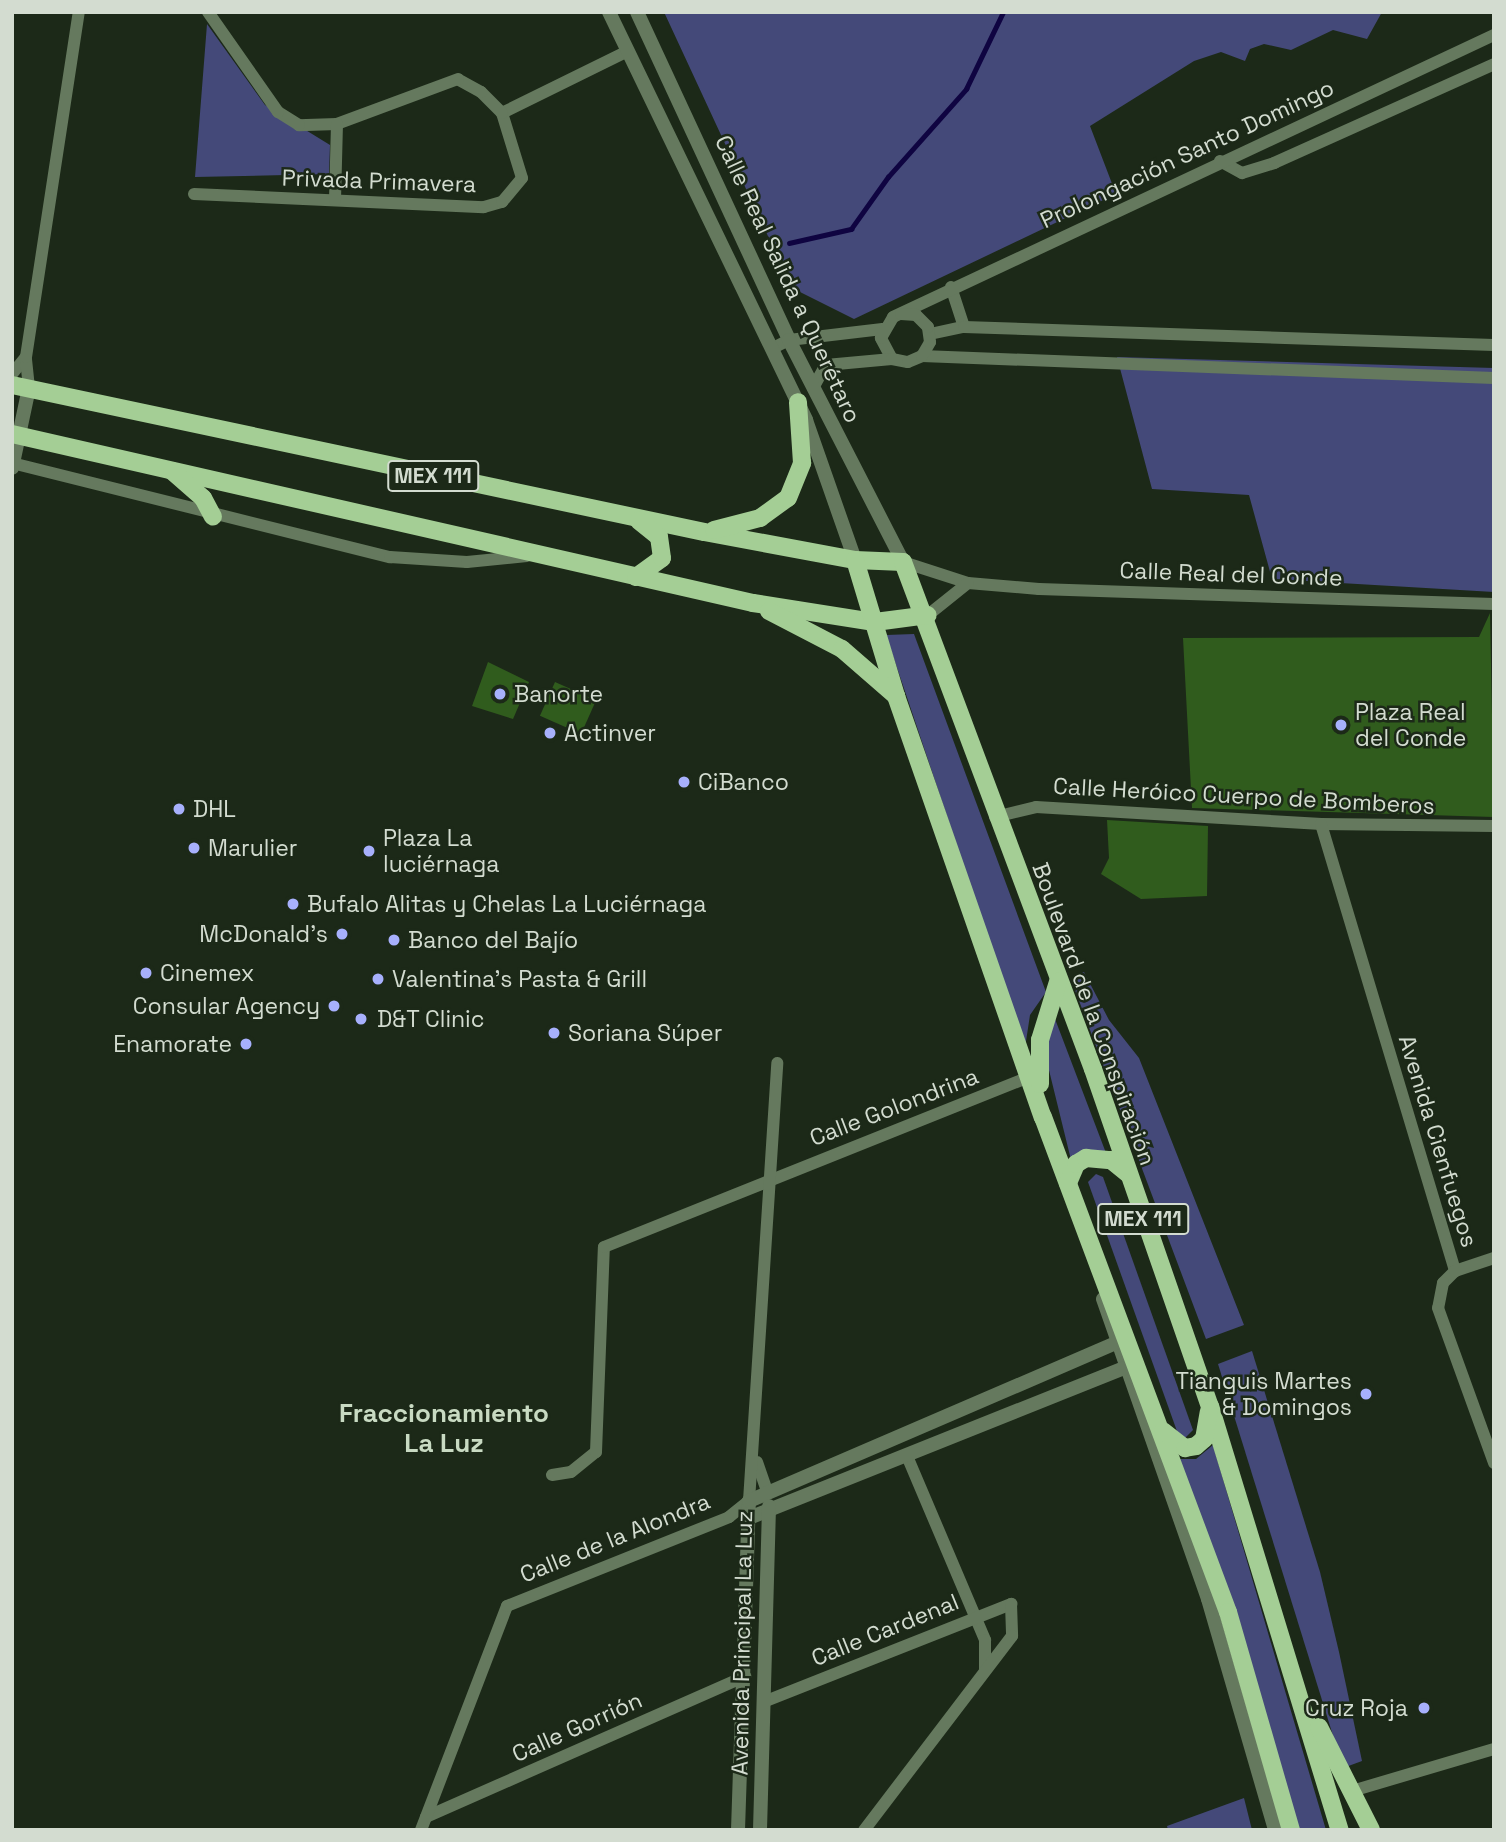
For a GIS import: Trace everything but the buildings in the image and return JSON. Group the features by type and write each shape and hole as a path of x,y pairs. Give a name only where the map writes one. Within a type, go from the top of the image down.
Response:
{"main road":[{"name":"MEX 111","path":"17,435 167,466 534,555 753,603 875,622 928,615 904,562 855,560 704,532 20,386"},
{"path":"704,532 760,518 788,498 803,463 798,402"},
{"path":"167,466 203,498 213,517"},
{"path":"634,517 663,545 662,558 636,577"},
{"name":"MEX 111","path":"855,560 896,696 1043,1117 1163,1431 1228,1612 1292,1830"},
{"name":"MEX 111","path":"753,603 842,649 896,696"},
{"name":"Boulevard de la Conspiración","path":"928,615 995,817 1058,982 1210,1406 1340,1830"},
{"path":"1043,1117 1040,1040 1058,982"},
{"path":"1068,1183 1076,1164 1086,1158 1111,1160 1127,1173"},
{"path":"1163,1431 1185,1448 1196,1446 1204,1439 1210,1406"},
{"path":"1289,1659 1371,1830"}],"street":[{"path":"79,12 20,386 13,466 213,517 390,557 467,562 534,555"},
{"path":"208,12 278,112 299,125 337,124 458,79 481,92 502,113 628,51"},
{"name":"Calle Real Salida a Querétaro","path":"609,12 798,402 855,560"},
{"name":"Calle Real Salida a Querétaro","path":"637,12 789,340 904,562"},
{"name":"Prolongación Santo Domingo","path":"900,314 951,287 1494,35"},
{"path":"1220,161 1242,173 1274,163 1494,64"},
{"name":"Privada Primavera","path":"194,194 484,207 502,202 522,178 502,113"},
{"path":"335,200 337,124"},
{"path":"951,287 964,327"},
{"path":"922,356 934,296"},
{"path":"773,348 789,340 882,329 900,314 916,316 929,331"},
{"path":"929,331 964,327 1494,345"},
{"path":"882,329 882,346 892,359"},
{"path":"813,388 826,365 892,359 908,362 922,356 1494,378"},
{"path":"12,374 26,357"},
{"name":"Calle Real del Conde","path":"904,562 968,583 1494,604"},
{"path":"928,615 968,583"},
{"name":"Calle Heróico Cuerpo de Bomberos","path":"995,817 1036,807 1321,824 1494,826"},
{"name":"Avenida Cienfuegos","path":"1321,824 1455,1271 1443,1283 1438,1308 1494,1463"},
{"name":"Avenida Principal La Luz","path":"738,1830 749,1501 756,1459 777,1063"},
{"name":"Calle Golondrina","path":"552,1475 571,1472 596,1452 604,1247 772,1176 1030,1077"},
{"path":"1083,1223 1115,1343 1212,1612 1275,1830"},
{"path":"1455,1271 1494,1258"},
{"name":"Calle de la Alondra","path":"421,1830 507,1606 729,1517 767,1491 1115,1343"},
{"name":"Calle de la Alondra","path":"729,1517 749,1518 770,1513 1124,1368"},
{"path":"937,1417 947,1440"},
{"name":"Calle Cardenal","path":"766,1701 976,1617 907,1457"},
{"name":"Avenida Principal La Luz","path":"756,1459 767,1491 770,1513 760,1830"},
{"path":"864,1830 1012,1636 1011,1604 976,1617 985,1640 985,1669"},
{"name":"Calle Gorrión","path":"426,1816 745,1676"},
{"path":"1352,1791 1494,1749"}],"shaded area":[{"path":"664,12 1382,12 1367,39 1333,30 1291,50 1264,44 1250,49 1245,61 1221,52 1194,61 1090,126 1116,194 854,319 792,288"},
{"path":"207,24 265,105 330,145 329,174 195,177"},
{"path":"1117,357 1494,368 1494,592 1272,579 1249,495 1152,489"},
{"path":"914,634 1046,992 1030,1015 1025,1048 886,635"},
{"path":"1084,972 1109,1020 1139,1058 1244,1325 1206,1339 1075,990 1077,975"},
{"path":"1052,1011 1106,1153 1087,1152 1072,1164 1047,1062 1045,1033"},
{"path":"1096,1174 1103,1177 1193,1430 1185,1438 1178,1434 1088,1182"},
{"path":"1252,1351 1320,1572 1339,1652 1362,1761 1343,1768 1218,1364"},
{"path":"1213,1445 1326,1830 1298,1830 1178,1459 1196,1459"},
{"path":"1244,1798 1252,1830 1168,1830 1167,1826"}],"waterway":[{"path":"789,243 851,229 888,177 966,89 1003,12"}],"place":[{"name":"Banorte","path":"500,694"},
{"name":"Plaza Real del Conde","path":"1341,725"},
{"name":"Actinver","path":"550,733"},
{"name":"CiBanco","path":"684,782"},
{"name":"DHL","path":"179,809"},
{"name":"Marulier","path":"194,848"},
{"name":"Plaza La luciérnaga","path":"369,851"},
{"name":"Bufalo Alitas y Chelas La Luciérnaga","path":"293,904"},
{"name":"McDonald's","path":"342,934"},
{"name":"Banco del Bajío","path":"394,940"},
{"name":"Cinemex","path":"146,973"},
{"name":"Valentina's Pasta & Grill","path":"378,979"},
{"name":"Consular Agency","path":"334,1006"},
{"name":"D&T Clinic","path":"361,1019"},
{"name":"Soriana Súper","path":"554,1033"},
{"name":"Enamorate","path":"246,1044"},
{"name":"Tianguis Martes & Domingos","path":"1366,1394"},
{"name":"Cruz Roja","path":"1424,1708"}],"district":[{"name":"Fraccionamiento La Luz","path":"444,1429"}]}
